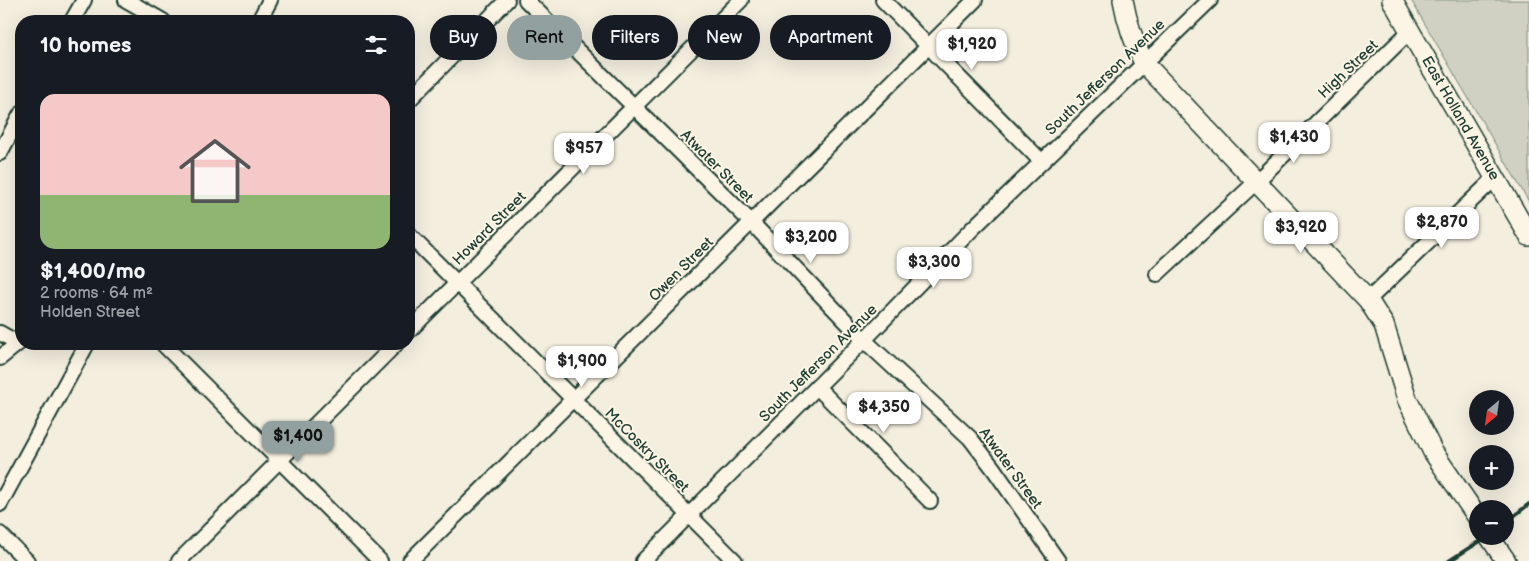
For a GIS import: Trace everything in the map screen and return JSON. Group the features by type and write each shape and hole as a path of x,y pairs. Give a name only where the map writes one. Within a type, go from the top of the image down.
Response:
{"main road":[{"path":"1123,0 1129,26 1144,63 1368,300 1384,326 1407,399 1433,452 1469,505"},
{"name":"East Holland Avenue","path":"1392,0 1529,236"},
{"path":"1495,545 1506,561"}],"street":[{"path":"75,15 84,0"},
{"path":"126,0 152,15"},
{"path":"262,15 270,0"},
{"path":"415,94 507,0"},
{"name":"Atwater Street","path":"526,0 751,222 864,340 970,438 1058,561"},
{"name":"Howard Street","path":"415,325 741,0"},
{"path":"883,0 1042,161"},
{"name":"Owen Street","path":"410,561 975,0"},
{"name":"South Jefferson Avenue","path":"643,561 1042,161 1210,0"},
{"name":"High Street","path":"1157,274 1256,182 1410,31"},
{"path":"0,153 15,125"},
{"path":"1368,300 1496,177"},
{"name":"McCoskry Street","path":"415,241 735,561"},
{"path":"0,333 15,340"},
{"path":"0,358 15,346"},
{"path":"0,504 84,350"},
{"path":"170,350 380,561"},
{"path":"179,561 390,350"},
{"path":"817,388 930,501"},
{"path":"0,534 27,561"}],"shaded area":[{"path":"1411,0 1529,0 1529,202"}],"railway":[{"path":"1514,516 1529,504"},
{"path":"1449,561 1474,545"}]}
